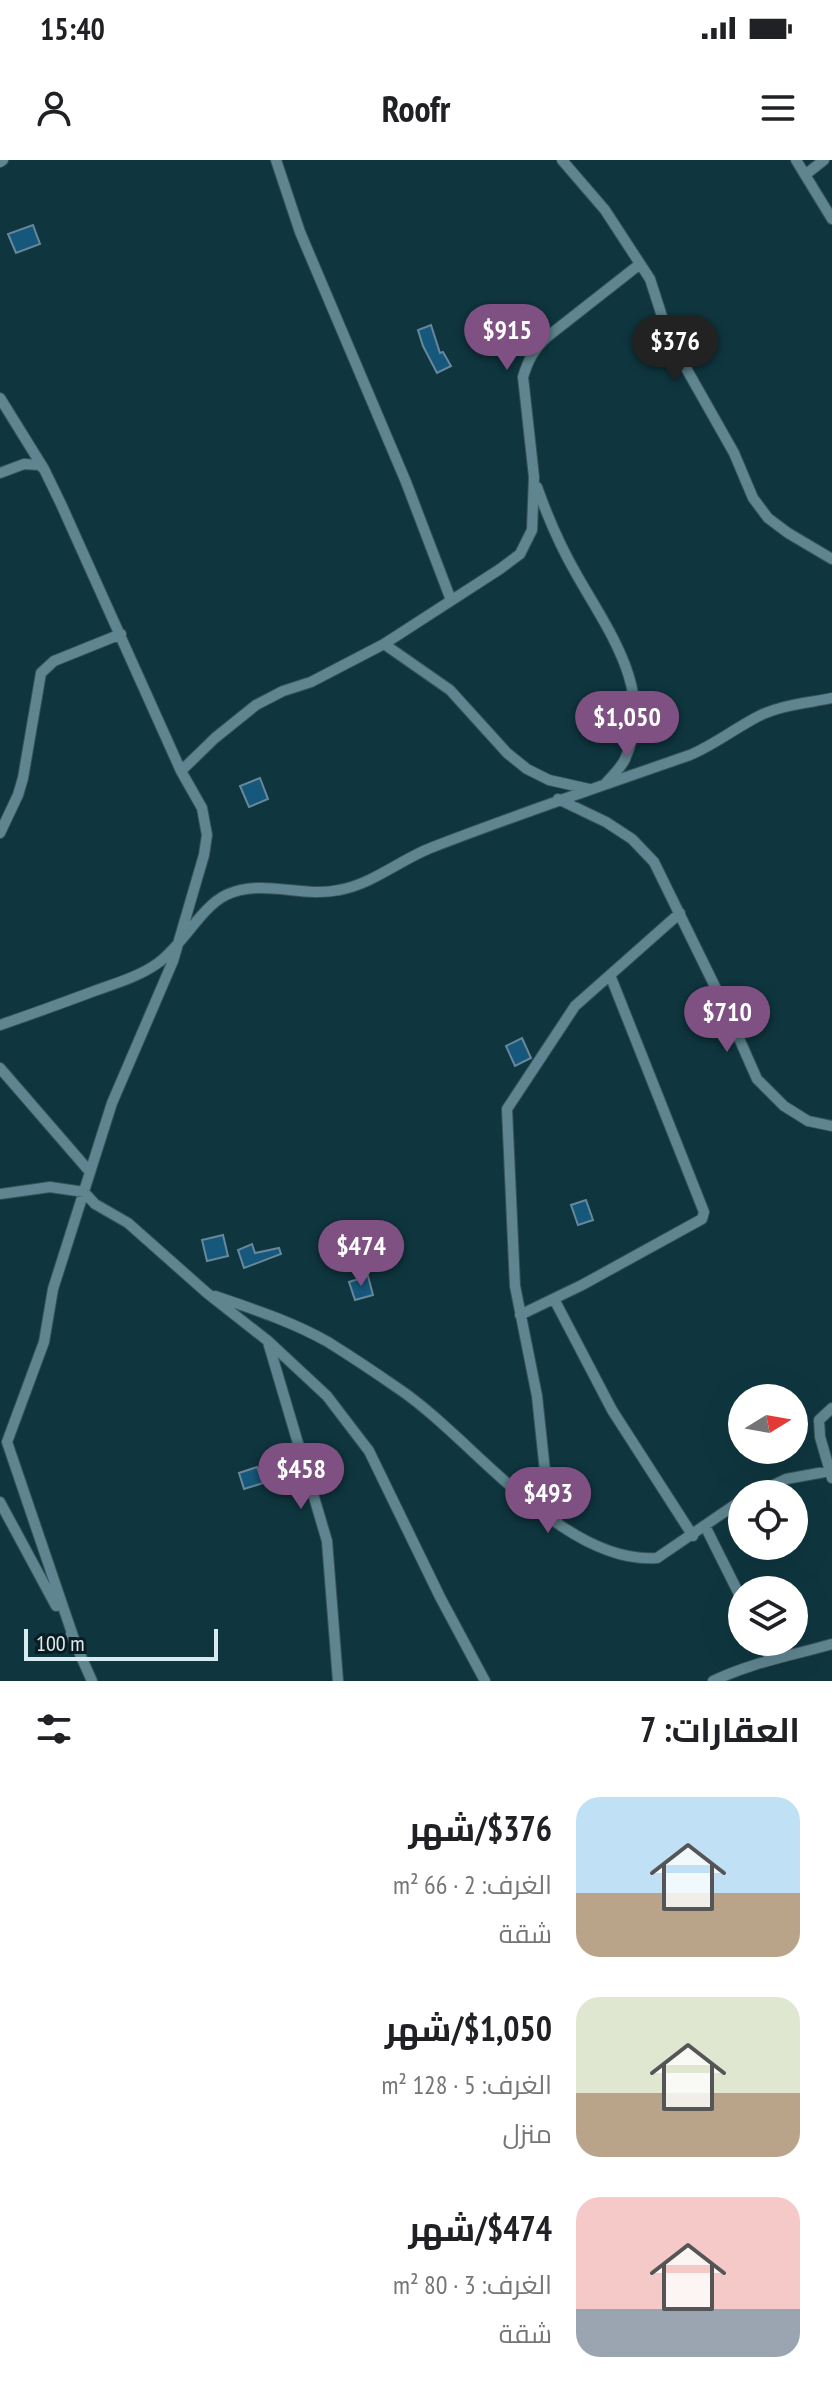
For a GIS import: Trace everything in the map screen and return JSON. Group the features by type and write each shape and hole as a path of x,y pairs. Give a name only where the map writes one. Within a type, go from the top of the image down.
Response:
{"street":[{"path":"276,160 300,232 406,482 451,600"},
{"path":"562,160 605,210 650,279 662,321 674,347 734,453 753,498 768,518 832,559"},
{"path":"796,160 832,219"},
{"path":"805,175 824,160"},
{"path":"181,771 256,705 283,691 311,682 384,644 520,554 532,530 534,477 523,377 527,361 547,337 640,264"},
{"path":"0,398 44,469 181,771 202,808 207,835 177,948 112,1103 53,1289 44,1342 7,1442 74,1639 92,1681"},
{"path":"0,473 24,464 39,465 44,469"},
{"path":"534,477 562,548 604,620 635,691 636,726 624,761 604,785"},
{"path":"0,833 23,778 41,673 54,661 121,634"},
{"path":"384,644 450,690 507,753 527,769 549,780 590,789"},
{"path":"0,1025 141,973 177,948 216,901 228,894 246,888 319,892 341,890 427,849 714,745 758,716 832,698"},
{"path":"558,799 606,822 632,839 654,862 757,1079 784,1106 808,1121 832,1126"},
{"path":"557,1521 547,1490 537,1396 520,1315 510,1230 507,1109 575,1006 680,913"},
{"path":"520,1315 696,1224 704,1212 610,975"},
{"path":"0,1068 90,1172"},
{"path":"0,1194 50,1187 84,1192 95,1204 128,1223 207,1293 268,1341 327,1396 369,1451 485,1681"},
{"path":"207,1293 279,1319 326,1342 402,1391 470,1447 526,1500 588,1541 614,1554 641,1559 657,1558 728,1510"},
{"path":"554,1299 612,1410 693,1536"},
{"path":"268,1341 327,1541 338,1681"},
{"path":"784,1480 831,1474 820,1437 819,1420 832,1408"},
{"path":"0,1502 74,1639"},
{"path":"705,1526 730,1576"},
{"path":"713,1681 744,1667 788,1658 832,1644"},
{"path":"769,1656 771,1660"}],"building":[{"path":"33,225 40,244 16,253 8,234"},
{"path":"431,325 440,353 443,352 451,366 437,373 418,330"},
{"path":"260,778 268,799 249,807 240,786"},
{"path":"522,1038 531,1058 515,1066 506,1046"},
{"path":"586,1200 593,1220 578,1225 571,1205"},
{"path":"223,1235 228,1256 207,1261 202,1240"},
{"path":"252,1244 255,1253 279,1248 281,1254 244,1268 238,1250"},
{"path":"368,1276 373,1295 355,1300 349,1282"},
{"path":"257,1467 263,1483 244,1489 239,1473"}]}
